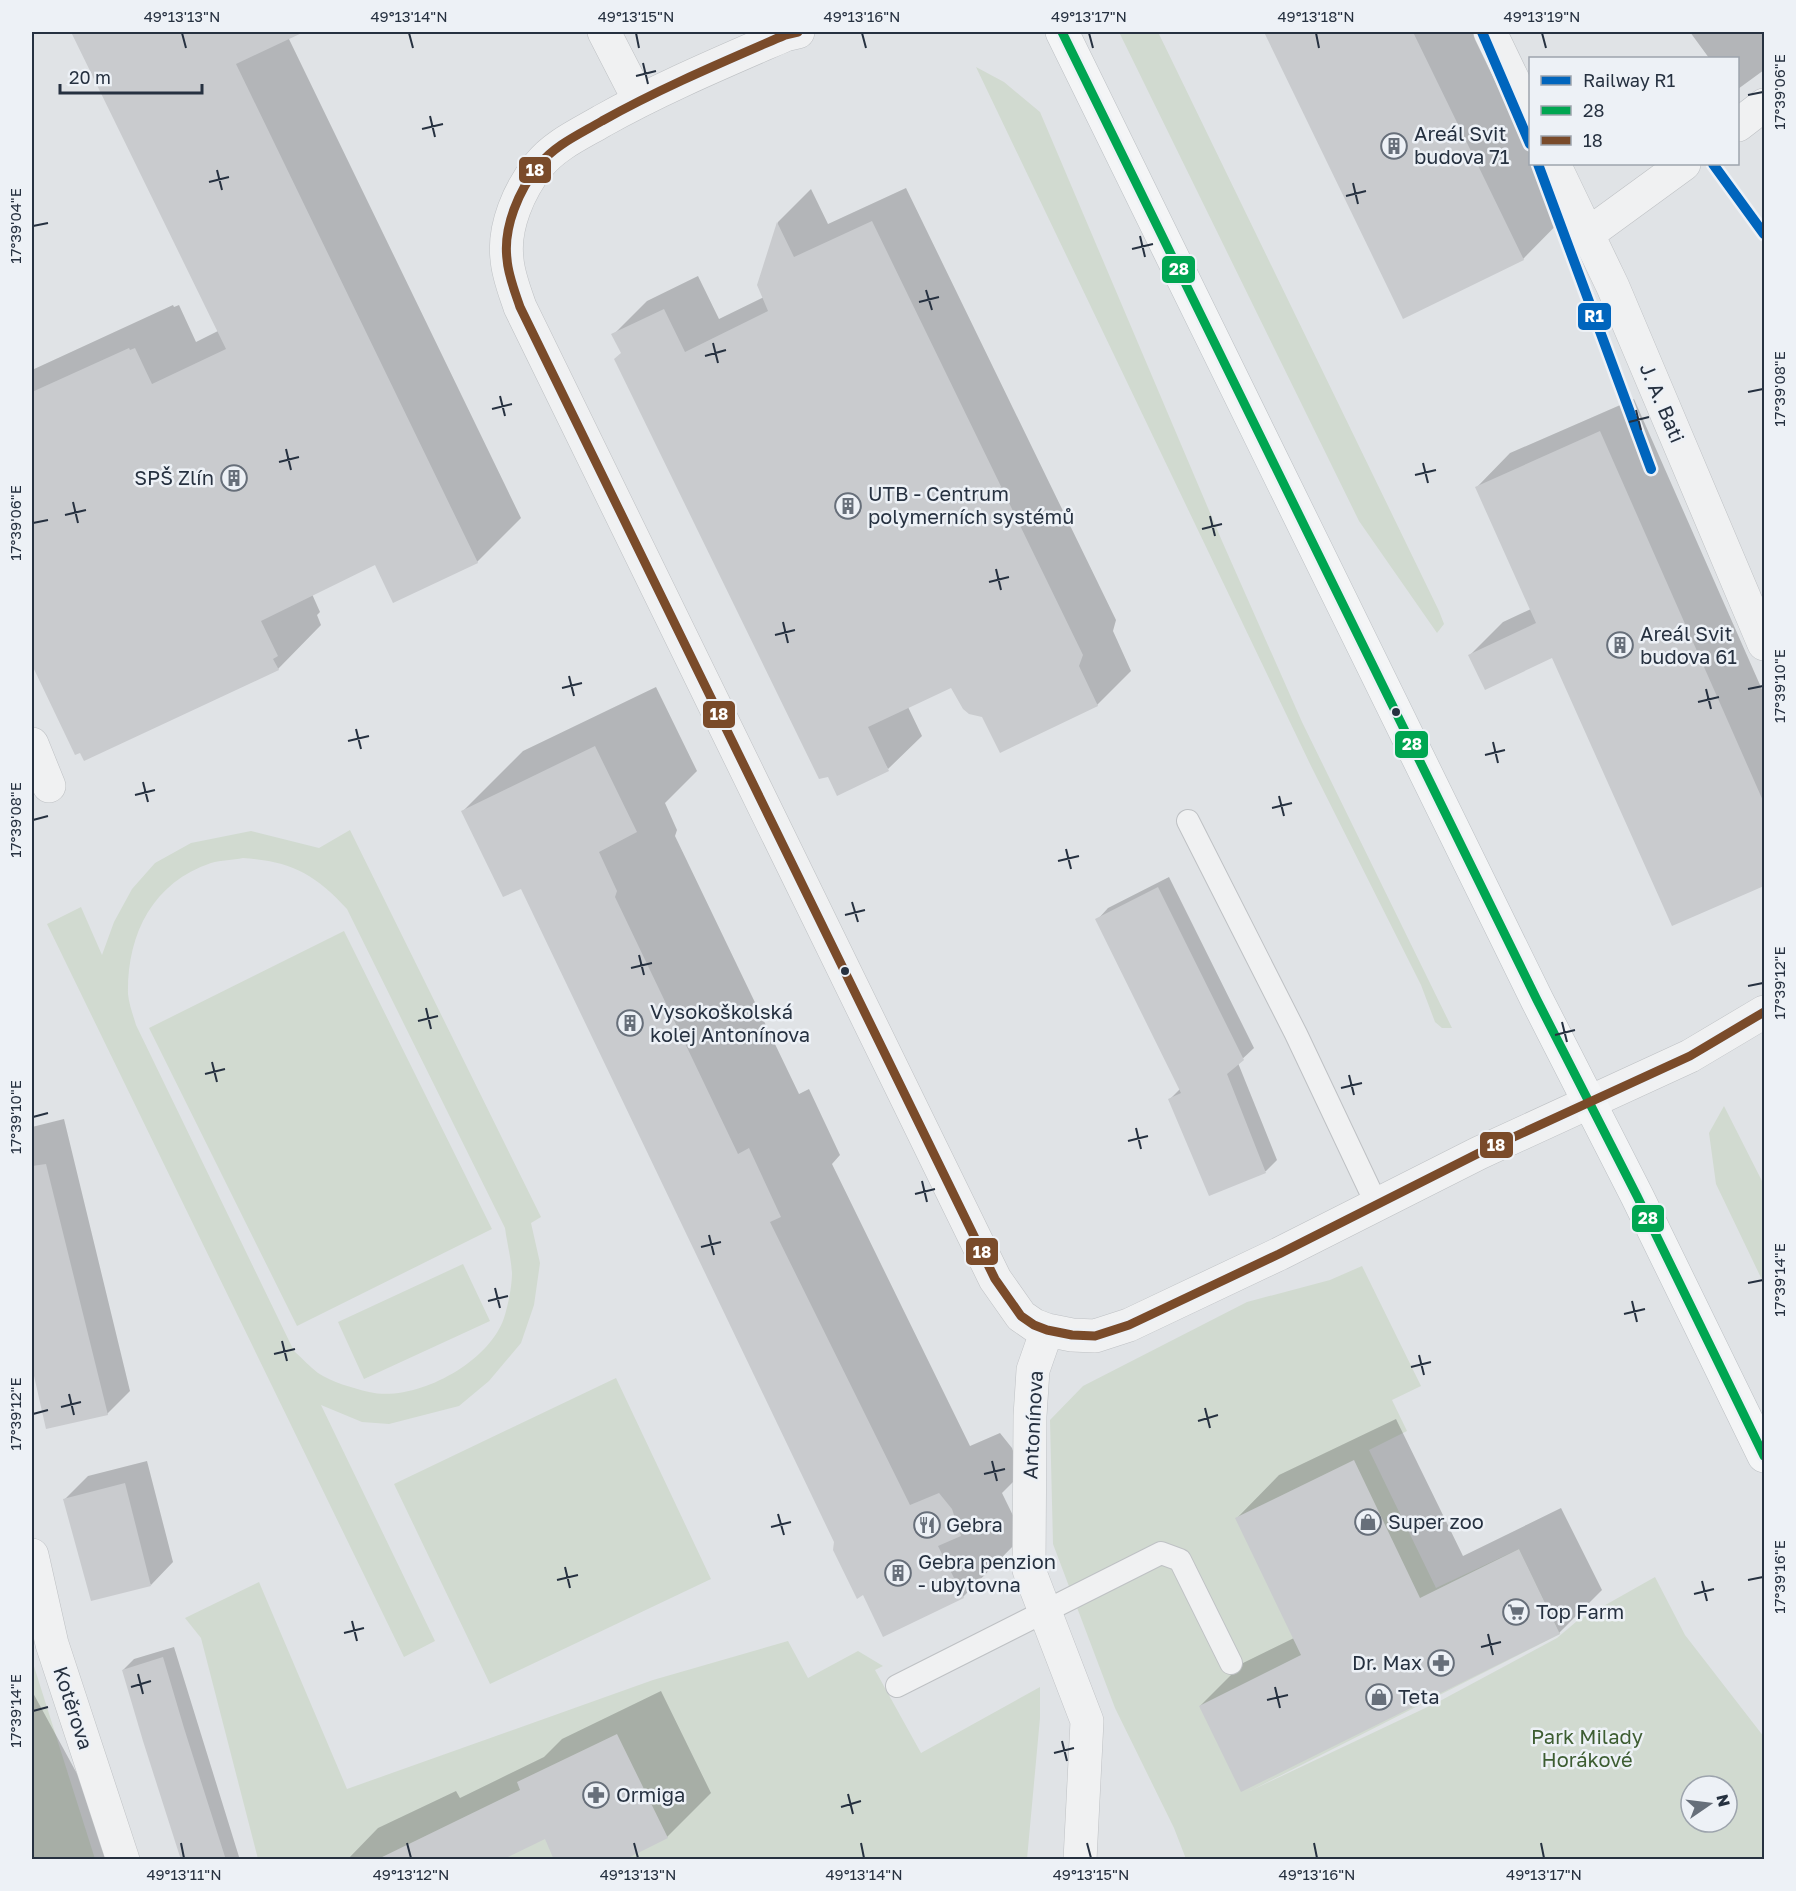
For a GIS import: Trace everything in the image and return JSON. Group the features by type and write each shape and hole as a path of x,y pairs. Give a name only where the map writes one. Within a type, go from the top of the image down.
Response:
{"main road":[{"path":"1062,32 1764,1456"}],"street":[{"path":"604,32 639,100"},
{"path":"798,32 784,35 639,100 565,142 539,165 525,187 513,211 506,257 520,307 603,479 995,1279 1021,1316 1047,1330 1072,1335 1095,1336 1129,1325 1279,1254 1479,1153 1690,1056 1764,1012"},
{"path":"1490,32 1529,113"},
{"path":"1739,124 1764,105"},
{"name":"J. A. Bati","path":"1554,165 1617,298 1764,644"},
{"path":"1588,234 1683,165"},
{"path":"32,744 49,786"},
{"name":"Antonínova","path":"1047,1330 1033,1370 1030,1416 1029,1570 1087,1721 1080,1860"},
{"name":"Kotěrova","path":"32,1555 52,1644 123,1860"}],"lane":[{"path":"1188,821 1296,1034 1376,1203"},
{"path":"897,1686 1161,1553 1180,1560 1231,1663"}],"green space":[{"path":"1119,32 1158,32 1439,611 1444,624 1437,633 1359,521"},
{"path":"976,67 1004,82 1040,112 1222,541 1302,722 1452,1028 1442,1028 1435,1022 1421,985 1311,766"},
{"path":"350,830 541,1217 531,1223 540,1263 534,1305 521,1343 489,1381 459,1406 389,1424 362,1422 321,1405 435,1641 404,1657 47,924 81,907 102,955 114,922 132,889 155,863 191,843 251,831 319,848","holes":["243,858 289,866 313,878 347,909 505,1228 512,1273 504,1318 496,1335 467,1364 428,1385 387,1394 369,1392 324,1376 315,1371 294,1351 136,1025 128,994 132,951 147,914 159,898 190,872 211,863"]},
{"path":"344,931 492,1229 297,1326 149,1028"},
{"path":"1724,1106 1764,1185 1764,1284 1716,1184 1709,1133"},
{"path":"463,1264 490,1321 364,1379 338,1322"},
{"name":"Park Milady Horákové","path":"1362,1266 1421,1386 1392,1400 1407,1431 1369,1450 1436,1588 1519,1549 1560,1634 1250,1791 1438,1702 1557,1638 1577,1621 1655,1577 1685,1635 1764,1737 1764,1859 1186,1859 1174,1828 1115,1708 1053,1544 1050,1420 1083,1386 1247,1302 1330,1280"},
{"path":"616,1378 711,1579 490,1684 394,1484"},
{"path":"259,1582 347,1789 653,1680 788,1641 808,1678 858,1651 883,1666 875,1670 921,1753 1040,1687 1040,1718 1027,1859 258,1859 201,1638 185,1618"},
{"path":"32,1660 95,1859 32,1859"}],"building":[{"name":"SPŠ Zlín","path":"71,32 304,32 236,64 478,563 393,603 375,565 261,621 278,656 273,659 279,670 84,761 80,753 75,755 32,665 32,392 129,348 130,350 135,348 152,384 226,349"},
{"name":"Areál Svit budova 71","path":"1264,32 1413,32 1524,260 1403,319"},
{"name":"UTB - Centrum polymerních systémů","path":"872,221 1083,655 1079,666 1098,706 1000,753 982,717 969,714 963,709 951,688 868,727 889,771 837,796 828,777 819,779 614,359 621,353 611,334 664,309 685,352 768,311 757,285 777,222 794,257"},
{"name":"Areál Svit budova 61","path":"1600,431 1764,803 1764,886 1672,926 1552,658 1485,690 1468,655 1536,623 1475,487"},
{"name":"Vysokoškolská kolej Antonínova","path":"595,746 637,832 599,852 617,891 615,897 738,1154 749,1148 781,1217 770,1222 910,1505 939,1493 952,1509 961,1536 938,1546 964,1598 883,1637 863,1595 857,1599 833,1550 834,1542 521,889 503,897 461,811"},
{"path":"1158,887 1244,1060 1227,1074 1266,1173 1209,1196 1168,1099 1181,1093 1095,919"},
{"path":"46,1164 108,1415 46,1429 32,1367 32,1166"},
{"path":"1354,1460 1420,1598 1519,1549 1560,1634 1241,1792 1199,1706 1301,1655 1235,1518"},
{"path":"125,1483 151,1586 91,1601 63,1499"},
{"path":"163,1657 226,1860 181,1860 143,1741 122,1670"},
{"path":"617,1734 668,1838 624,1860 554,1860 545,1839 502,1860 376,1860 520,1790 517,1782"}],"rail line":[{"name":"R1","path":"1482,32 1529,142"},
{"name":"R1","path":"1538,165 1651,469"},
{"name":"R1","path":"1714,165 1764,234"}],"transit line":[{"name":"18","path":"798,32 785,35 647,97 577,135 552,152 532,175 514,209 506,247 508,265 520,307 995,1279 1021,1316 1047,1330 1072,1335 1095,1336 1129,1325 1279,1254 1479,1153 1690,1056 1764,1012"},
{"name":"28","path":"1062,32 1537,1000 1637,1196 1764,1456"}],"place":[{"name":"Areál Svit budova 71","path":"1394,146"},
{"name":"SPŠ Zlín","path":"234,478"},
{"name":"UTB - Centrum polymerních systémů","path":"848,506"},
{"name":"Areál Svit budova 61","path":"1620,645"},
{"name":"Vysokoškolská kolej Antonínova","path":"630,1023"},
{"name":"Super zoo","path":"1368,1522"},
{"name":"Gebra","path":"927,1525"},
{"name":"Gebra penzion - ubytovna","path":"898,1573"},
{"name":"Top Farm","path":"1516,1612"},
{"name":"Dr. Max","path":"1441,1663"},
{"name":"Teta","path":"1379,1697"},
{"name":"Ormiga","path":"596,1795"}]}
